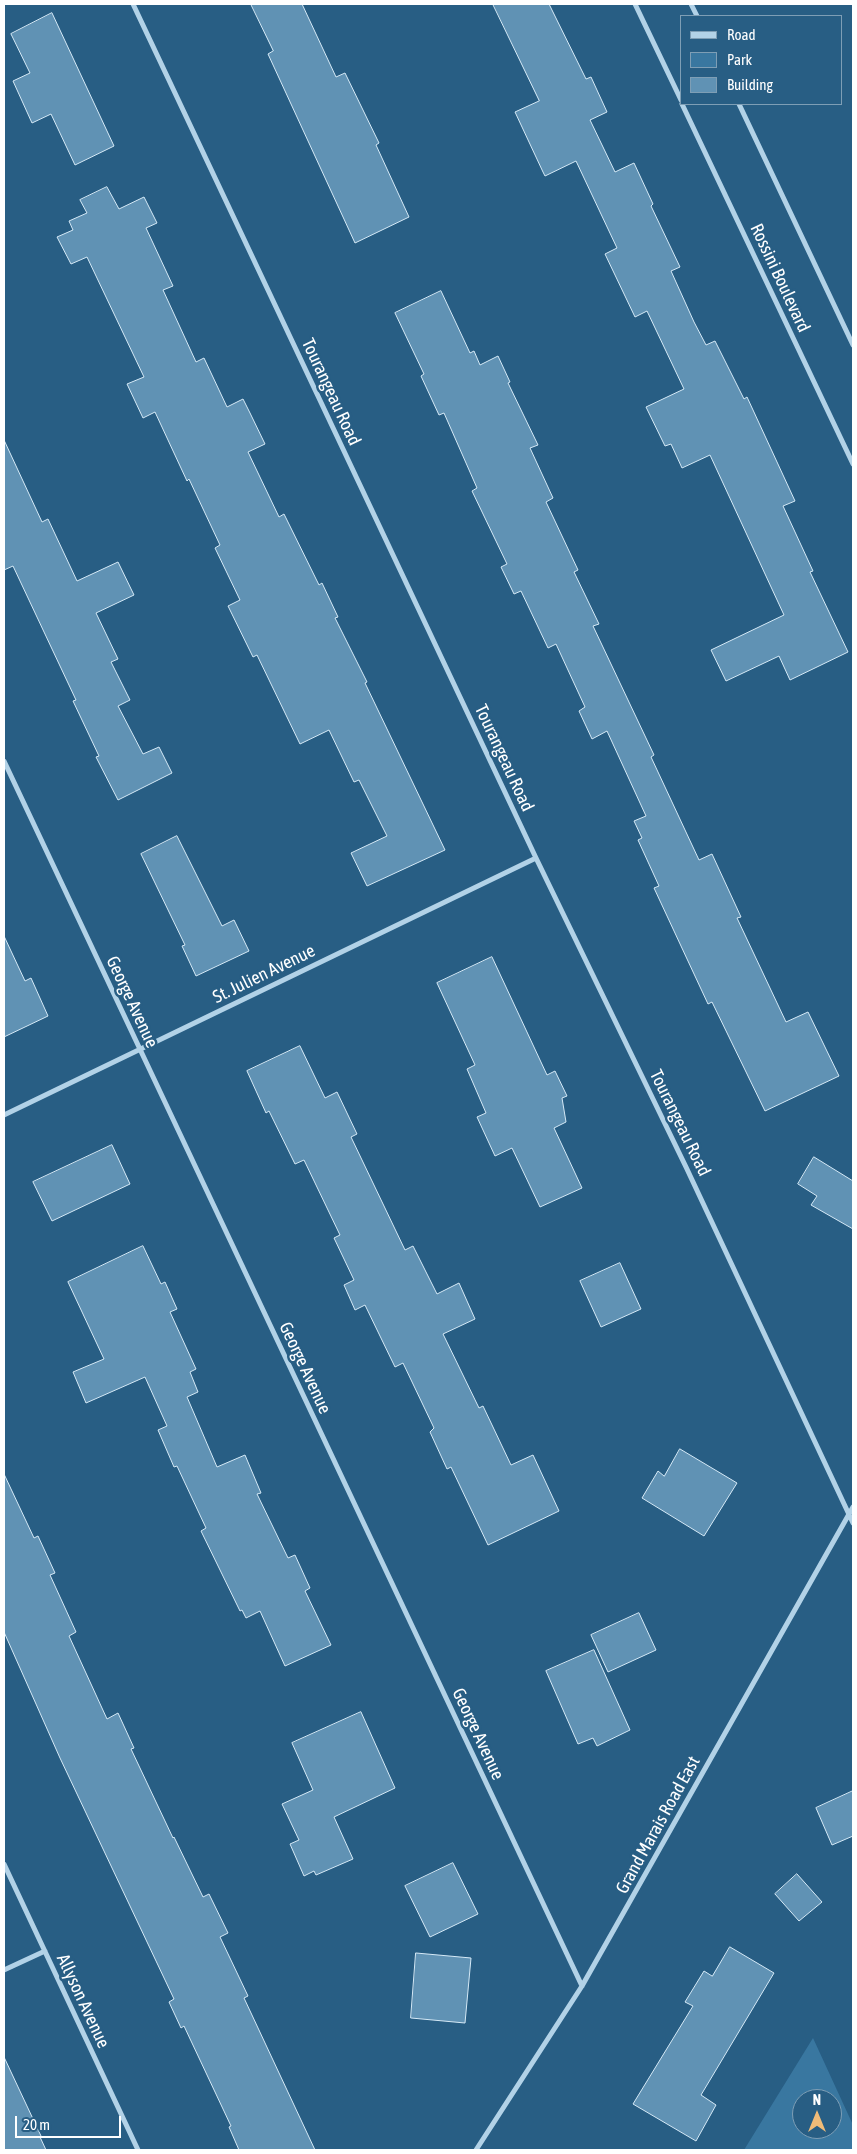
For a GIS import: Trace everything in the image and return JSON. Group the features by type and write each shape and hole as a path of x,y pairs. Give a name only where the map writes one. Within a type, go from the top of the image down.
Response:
{"street":[{"name":"Tourangeau Road","path":"133,4 536,858 686,1166 853,1523"},
{"path":"635,4 680,98"},
{"name":"Rossini Boulevard","path":"682,105 853,464"},
{"path":"739,105 853,345"},
{"name":"George Avenue","path":"4,762 582,1986"},
{"name":"St. Julien Avenue","path":"4,1115 536,858"},
{"name":"Grand Marais Road East","path":"476,2150 582,1986 853,1507"},
{"name":"Allyson Avenue","path":"4,1864 138,2150"},
{"path":"4,1970 44,1951"}],"green space":[{"path":"813,2038 836,2089 792,2089 792,2139 842,2139 842,2101 853,2125 853,2150 744,2150"}],"building":[{"path":"251,4 302,4 336,77 345,73 379,143 376,145 409,217 355,243 268,54 273,51"},
{"path":"493,4 549,4 586,79 591,77 607,112 590,120 615,172 634,163 653,204 651,206 680,267 671,271 694,322 706,345 715,341 744,399 747,397 795,501 783,506 813,571 810,572 848,652 790,680 779,656 726,681 711,650 784,615 710,455 682,468 671,444 665,446 646,407 684,389 647,311 635,317 605,254 617,248 576,161 545,176 543,172 515,112 539,101"},
{"path":"52,13 114,146 75,165 51,114 32,123 13,81 30,73 11,34"},
{"path":"107,187 119,209 144,197 157,223 146,228 173,286 163,290 196,362 204,358 227,407 243,399 265,444 248,452 279,517 284,514 319,585 322,583 338,617 335,618 445,850 367,886 351,853 387,836 359,780 354,782 329,730 300,744 257,655 253,657 228,606 240,600 215,548 220,545 189,479 187,481 155,412 143,418 127,384 144,377 87,257 71,264 57,237 73,230 69,221 87,213 80,200"},
{"path":"441,291 470,353 474,351 480,365 498,356 510,382 508,383 538,445 530,448 553,498 546,502 578,570 574,572 599,624 593,626 654,755 651,757 699,860 712,854 741,917 737,918 786,1022 808,1012 839,1076 765,1111 712,1002 708,1004 654,888 659,886 638,840 642,838 634,821 646,816 607,731 592,739 579,711 585,707 556,644 548,648 521,591 514,594 501,567 507,564 472,491 477,488 444,413 439,415 421,376 424,374 395,313"},
{"path":"4,440 42,522 48,519 77,581 118,562 134,595 96,613 118,659 111,662 130,700 118,706 143,754 159,747 172,773 118,800 96,757 99,756 73,701 76,700 13,566 4,570"},
{"path":"177,836 222,926 234,920 249,951 196,976 182,946 185,945 141,854"},
{"path":"4,936 25,981 31,978 48,1016 4,1037"},
{"path":"492,957 547,1075 555,1071 567,1096 562,1098 566,1122 554,1128 582,1188 540,1207 512,1148 495,1156 477,1117 486,1113 467,1069 475,1065 437,983"},
{"path":"300,1046 325,1098 337,1092 357,1134 351,1137 405,1250 413,1246 437,1294 459,1283 475,1319 443,1334 479,1408 483,1406 511,1465 533,1455 559,1511 488,1545 451,1467 447,1469 430,1432 434,1428 403,1363 395,1367 365,1305 355,1310 344,1285 354,1280 334,1238 340,1235 304,1160 295,1164 269,1111 266,1113 247,1071"},
{"path":"112,1145 130,1184 52,1221 33,1182"},
{"path":"814,1157 853,1181 853,1229 811,1205 817,1196 798,1184"},
{"path":"143,1246 161,1284 165,1282 177,1309 170,1312 196,1369 190,1372 198,1392 187,1397 217,1467 245,1455 261,1493 257,1494 288,1558 295,1555 310,1588 305,1591 331,1645 285,1666 260,1611 246,1618 242,1610 240,1611 201,1531 206,1528 177,1466 174,1467 158,1430 167,1426 145,1377 86,1403 73,1372 104,1359 68,1282"},
{"path":"620,1263 641,1309 601,1327 580,1281"},
{"path":"680,1449 737,1483 704,1536 642,1498 658,1471 664,1476"},
{"path":"4,1474 34,1538 38,1536 55,1573 50,1575 76,1632 69,1636 107,1719 118,1713 134,1748 131,1749 173,1838 203,1897 209,1894 228,1933 220,1937 248,1996 244,1998 315,2150 239,2150 229,2127 231,2126 184,2026 181,2028 169,2002 174,1999 60,1758 4,1632"},
{"path":"639,1613 656,1650 608,1672 591,1635"},
{"path":"594,1650 630,1730 597,1746 593,1738 578,1744 546,1671"},
{"path":"361,1712 395,1788 334,1817 353,1859 316,1875 314,1871 304,1876 290,1844 299,1840 282,1804 313,1790 292,1743"},
{"path":"853,1791 853,1836 832,1845 816,1808"},
{"path":"453,1863 478,1914 430,1937 405,1886"},
{"path":"797,1874 822,1902 799,1921 775,1894"},
{"path":"730,1947 774,1973 701,2095 716,2105 696,2141 633,2104 693,2006 685,2002 704,1971 712,1976"},
{"path":"416,1953 471,1958 465,2023 411,2018"},
{"path":"4,2057 41,2136 46,2150 4,2150"}]}
